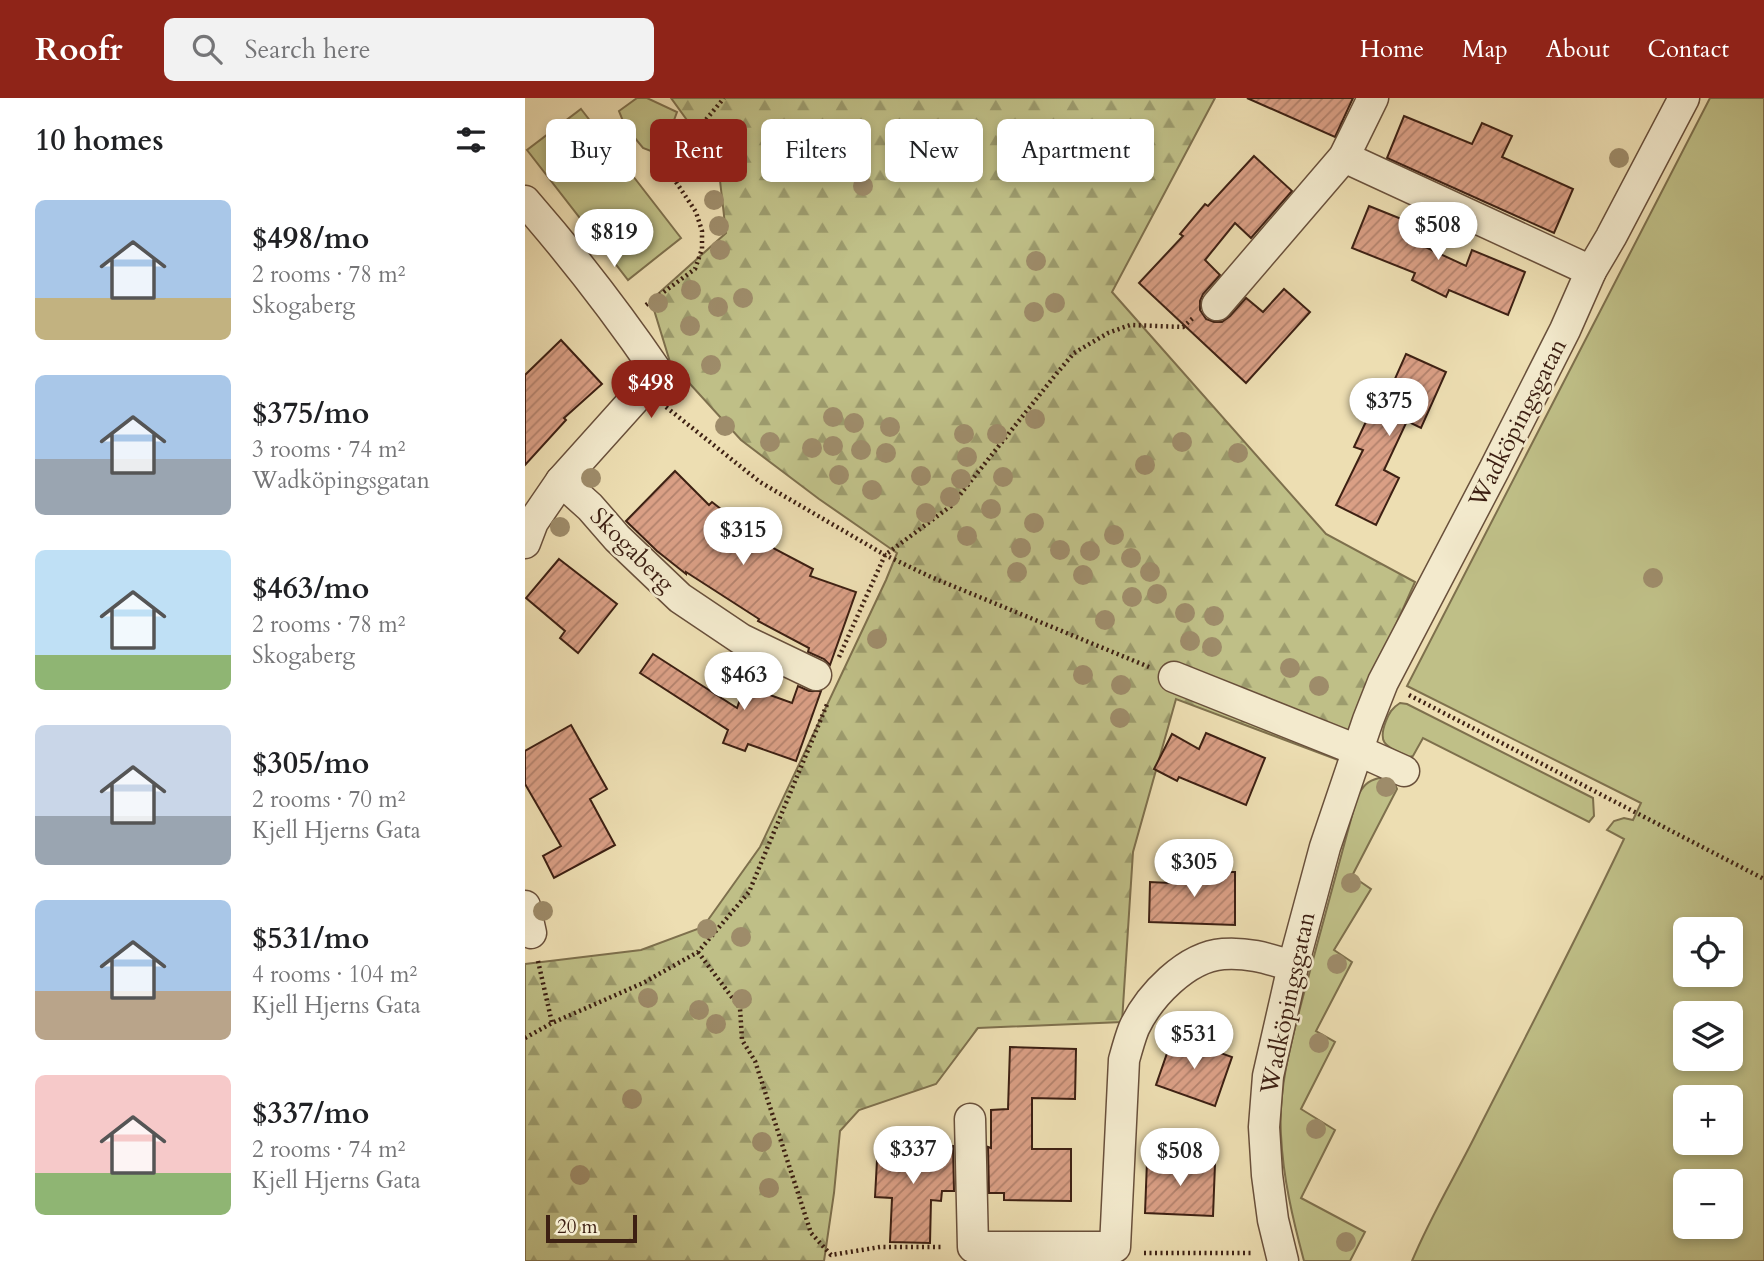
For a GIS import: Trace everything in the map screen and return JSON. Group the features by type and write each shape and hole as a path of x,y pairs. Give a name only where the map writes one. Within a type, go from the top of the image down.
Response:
{"street":[{"path":"1217,305 1344,157 1373,98"},
{"name":"Wadköpingsgatan","path":"1281,1255 1271,1209 1264,1127 1268,1076 1293,966 1325,847 1357,750 1383,682 1536,389 1591,271 1684,98"},
{"path":"1344,157 1591,271"},
{"path":"525,201 567,249 658,373 561,481 533,522 525,544"},
{"name":"Skogaberg","path":"561,481 680,598 741,639 828,679"},
{"path":"1174,677 1404,771"},
{"path":"970,1119 972,1247 1115,1247 1124,1060 1133,1030 1145,1008 1182,970 1220,954 1261,956 1293,966"}],"path":[{"path":"706,119 724,98"},
{"path":"623,322 695,269 702,249 702,231 696,212 676,182"},
{"path":"525,1038 552,1023 643,983 698,952 749,891 807,755 828,679 885,555 951,506 1075,353 1130,325 1183,327 1213,301 1217,305"},
{"path":"644,390 760,482 885,555 931,577 1174,677"},
{"path":"1383,682 1764,879"},
{"path":"528,920 552,1023"},
{"path":"698,952 740,1008 742,1040 755,1061 811,1233 831,1255 886,1246 972,1247"},
{"path":"1115,1247 1133,1253 1281,1255"}],"green space":[{"path":"637,98 647,98 677,112 674,119 650,119 650,151 643,148 636,139 636,119 622,119 619,111"},
{"path":"671,98 1215,98 1112,292 1326,534 1415,582 1338,760 1176,699 1133,852 1122,1022 978,1028 936,1084 859,1110 840,1131 824,1261 525,1261 525,964 641,950 703,927 760,847 897,553 741,440 670,362 651,300 726,233 720,182 747,182 747,119 686,119"},
{"path":"1710,98 1764,98 1764,1261 1412,1261 1624,839 1607,830 1614,821 1624,818 1633,820 1641,803 1407,686"},
{"path":"581,109 589,119 568,119"},
{"path":"546,136 546,174 527,150"},
{"path":"636,180 681,238 628,280 552,182"},
{"path":"1400,703 1407,704 1593,798 1594,816 1589,822 1423,738 1413,756 1409,757 1390,748 1384,741 1383,729 1390,713"},
{"path":"1379,778 1394,782 1397,789 1352,876 1371,889 1334,950 1352,962 1316,1031 1335,1042 1301,1109 1335,1130 1301,1198 1365,1232 1350,1261 1304,1261 1284,1167 1281,1117 1284,1081 1295,1028 1357,797 1366,785"}],"building":[{"path":"1247,98 1353,98 1335,137"},
{"path":"1404,116 1472,144 1482,123 1512,136 1502,157 1573,189 1554,233 1387,158"},
{"path":"1254,156 1292,191 1251,238 1235,223 1205,260 1220,275 1203,294 1200,310 1206,319 1222,322 1246,298 1263,312 1284,289 1310,312 1246,383 1139,283 1183,236 1180,234 1205,204 1208,206"},
{"path":"1369,206 1429,230 1423,246 1466,266 1472,250 1525,272 1508,315 1449,290 1446,297 1412,280 1415,273 1352,248"},
{"path":"561,340 602,384 564,418 566,420 525,465 525,375"},
{"path":"1406,354 1446,372 1421,428 1407,421 1384,470 1399,478 1376,525 1336,505 1363,450 1354,447 1370,413 1378,417"},
{"path":"675,471 709,505 712,502 750,532 751,530 773,544 771,547 813,569 810,576 856,592 830,665 824,659 808,652 809,648 758,621 759,619 686,574 626,521"},
{"path":"559,559 617,604 578,653 560,638 565,631 526,598"},
{"path":"653,654 737,708 745,686 792,703 798,686 809,691 821,691 796,761 748,744 745,751 723,743 728,730 640,673"},
{"path":"571,725 607,789 590,799 615,845 554,878 543,856 561,846 525,784 525,751"},
{"path":"1206,733 1265,758 1246,805 1179,777 1177,781 1154,769 1172,734 1199,749"},
{"path":"1170,872 1235,872 1235,925 1149,922 1150,882 1170,883"},
{"path":"1173,1036 1232,1057 1215,1106 1156,1085"},
{"path":"1010,1047 1076,1049 1075,1099 1032,1098 1032,1149 1071,1149 1071,1201 1004,1200 1004,1193 989,1193 988,1147 991,1148 991,1110 1008,1109"},
{"path":"878,1142 953,1146 954,1191 942,1191 941,1201 931,1200 930,1243 890,1242 892,1198 875,1197"},
{"path":"1147,1161 1215,1164 1213,1216 1145,1213"}]}
